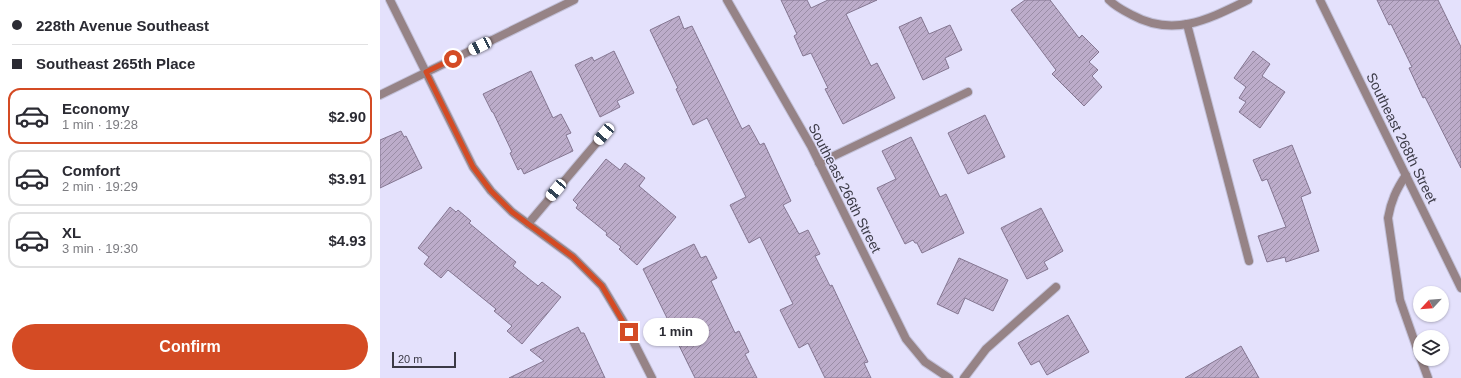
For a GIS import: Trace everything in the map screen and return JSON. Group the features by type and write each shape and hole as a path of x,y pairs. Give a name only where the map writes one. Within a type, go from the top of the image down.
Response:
{"street":[{"path":"390,0 473,167 491,191 512,212 573,257 602,286 623,321 652,378"},
{"path":"380,95 574,0"},
{"name":"Southeast 266th Street","path":"727,0 811,146 906,339 925,362 948,378"},
{"path":"1109,0 1114,5 1142,20 1160,26 1187,24 1213,17 1248,0"},
{"name":"Southeast 268th Street","path":"1320,0 1461,288"},
{"path":"1187,24 1249,261"},
{"path":"819,163 968,92"},
{"path":"528,224 604,134"},
{"path":"1406,175 1396,189 1390,206 1388,218 1400,300 1413,338"},
{"path":"964,378 986,349 1056,287"},
{"path":"1423,366 1428,378"}],"building":[{"path":"781,0 807,0 811,8 828,0 877,0 846,14 871,66 877,63 895,98 843,124 825,89 828,88 811,53 803,56 794,36 797,34"},
{"path":"1025,0 1050,0 1079,38 1082,35 1099,52 1089,62 1098,70 1092,76 1102,87 1084,106 1052,74 1056,70 1011,10"},
{"path":"1377,0 1438,0 1461,47 1461,168 1425,97 1423,98 1409,68 1412,67 1391,24 1389,25"},
{"path":"679,16 684,29 692,26 742,129 749,125 760,145 764,143 791,201 783,205 799,234 808,230 820,254 815,256 830,286 832,285 868,362 864,363 871,378 825,378 808,343 799,348 780,310 793,304 760,237 749,243 730,205 746,197 707,118 693,125 676,89 678,88 650,30"},
{"path":"921,17 929,34 950,25 962,50 945,58 949,68 923,80 899,27"},
{"path":"614,51 634,93 617,101 620,107 600,117 575,65 592,57 594,61"},
{"path":"1253,51 1270,64 1262,76 1285,92 1260,128 1239,112 1246,102 1239,98 1246,87 1234,78"},
{"path":"531,71 553,118 561,114 571,133 566,135 573,151 524,174 521,168 518,170 510,153 512,152 483,94"},
{"path":"985,115 1005,157 968,174 948,133"},
{"path":"401,131 404,137 406,136 422,168 380,188 380,140"},
{"path":"911,137 940,197 946,194 964,233 922,253 917,243 913,240 905,244 877,188 896,179 882,151"},
{"path":"1292,145 1311,193 1301,197 1319,251 1286,262 1285,257 1267,262 1258,236 1286,227 1267,179 1262,181 1253,160"},
{"path":"606,159 620,170 625,163 645,178 639,186 676,217 637,265 619,249 621,247 606,235 607,233 576,208 578,205 573,200"},
{"path":"450,207 456,212 458,210 471,221 469,223 516,262 513,266 538,286 542,282 561,297 522,344 507,331 512,326 494,311 496,309 448,270 441,278 424,264 429,257 418,248"},
{"path":"1041,208 1063,251 1044,262 1048,269 1027,279 1001,228"},
{"path":"694,244 701,258 706,256 717,278 711,281 735,333 739,331 749,352 745,354 757,378 695,378 667,321 668,320 643,269"},
{"path":"959,258 1008,280 993,311 965,298 958,314 937,304"},
{"path":"1068,315 1089,352 1047,375 1039,361 1031,365 1018,343"},
{"path":"578,327 581,333 584,333 605,378 509,378 544,361 530,350"},
{"path":"1241,346 1259,378 1185,378"}],"route":[{"path":"453,59 426,72 473,167 491,191 512,212 573,257 602,286 629,332"}]}
